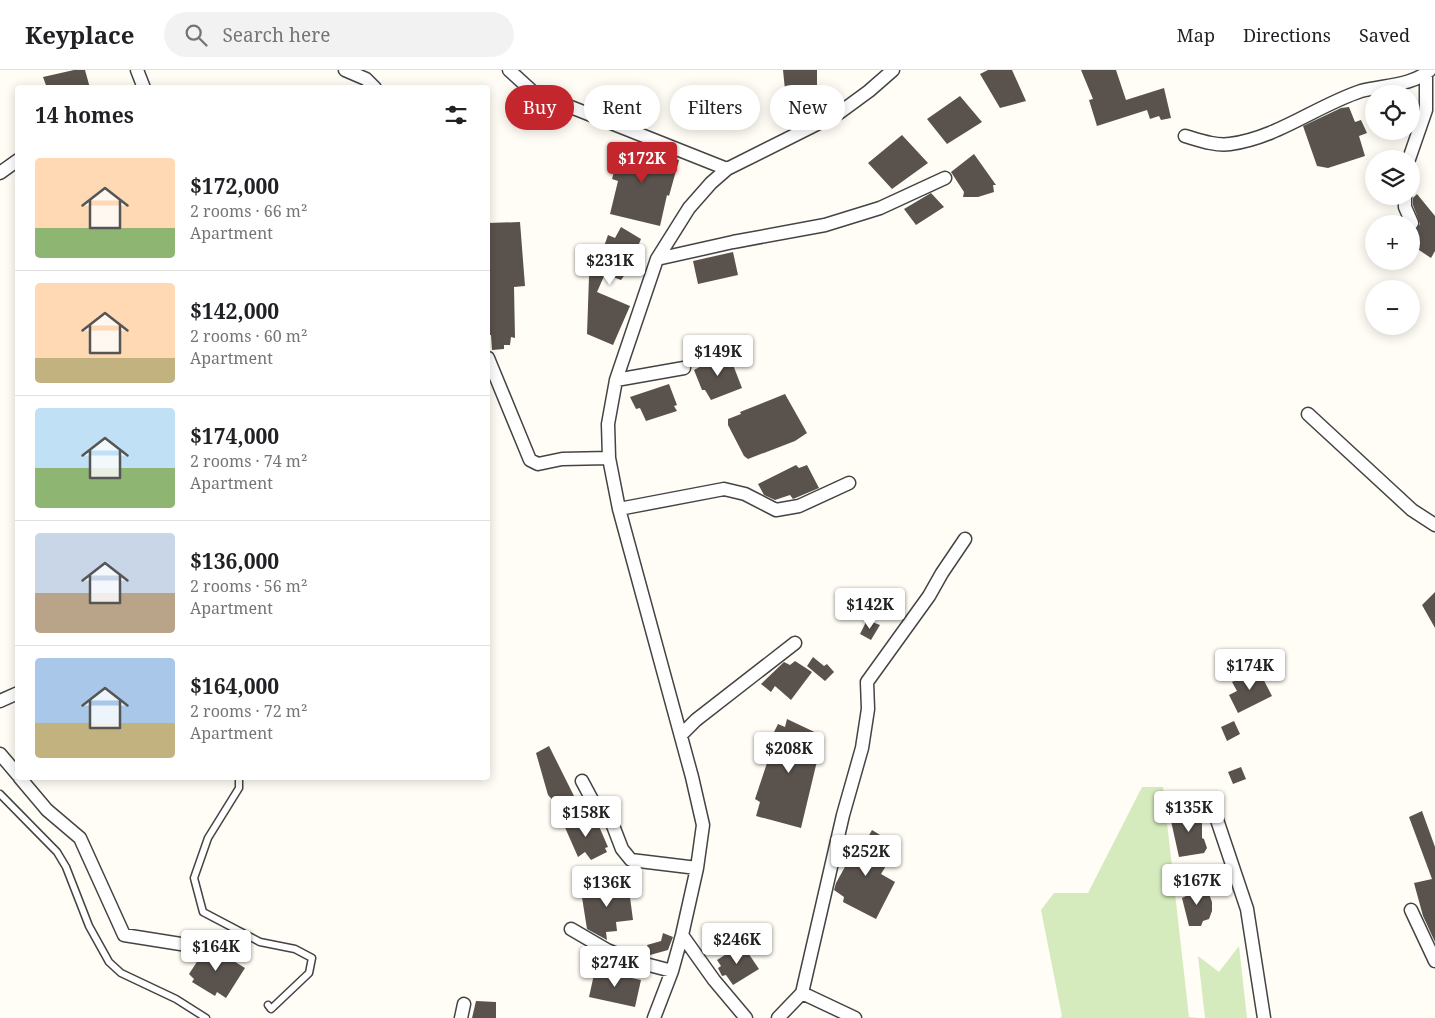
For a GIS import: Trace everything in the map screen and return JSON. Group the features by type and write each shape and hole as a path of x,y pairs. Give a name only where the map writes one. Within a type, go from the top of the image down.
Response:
{"street":[{"path":"138,70 143,85"},
{"path":"345,70 366,80 372,85"},
{"path":"509,70 533,92 727,169"},
{"path":"654,1018 672,972 682,935 698,868 703,825 681,735 619,509 609,458 608,424 616,380 657,259 689,208 711,183 727,169 839,113 893,70"},
{"path":"1185,136 1220,144 1246,141 1268,134 1350,95 1415,79 1428,72"},
{"path":"1412,150 1426,110 1428,72"},
{"path":"0,173 15,162"},
{"path":"657,259 733,242 825,225 880,208 945,178"},
{"path":"490,363 530,460 538,464 562,460 609,458"},
{"path":"616,380 684,368"},
{"path":"1308,414 1412,510 1435,526"},
{"path":"619,509 724,489 745,494 776,510 799,506 849,484"},
{"path":"778,1018 802,994 843,815 862,748 868,710 867,682 929,596 942,573 966,539"},
{"path":"681,735 696,720 795,643"},
{"path":"0,701 15,694"},
{"path":"0,754 15,772"},
{"path":"21,780 47,810 80,838 124,935 188,945"},
{"path":"582,781 598,811 612,823 622,849 632,860 698,868"},
{"path":"1210,799 1247,909 1264,1018"},
{"path":"1411,910 1435,961"},
{"path":"571,928 608,950 634,961 672,972"},
{"path":"682,935 714,980 746,1018"},
{"path":"802,994 855,1018"},
{"path":"461,1018 464,1004"}],"lane":[{"path":"239,780 239,788 208,838 194,878 203,912 260,942 295,949 312,958 309,973 271,1009 268,1005"},
{"path":"0,794 57,852 66,867 89,926 109,962 121,972 176,999 206,1018"}],"green space":[{"path":"1142,787 1163,787 1189,1017 1199,1018 1060,1018 1062,1016 1041,910 1054,893 1088,893"},
{"path":"1239,946 1247,1018 1205,1018 1198,956 1219,972"}],"building":[{"path":"74,70 85,70 89,85 46,85 43,77"},
{"path":"783,70 817,70 817,85 784,85"},
{"path":"988,70 1012,70 1026,101 1000,108 980,74"},
{"path":"1081,70 1116,70 1126,100 1164,88 1171,118 1161,120 1159,116 1150,119 1147,110 1097,126 1089,100 1093,99"},
{"path":"960,96 982,122 947,144 927,119"},
{"path":"1349,107 1355,122 1361,120 1365,134 1359,136 1365,156 1328,168 1317,166 1303,126 1341,108"},
{"path":"902,135 928,163 892,189 868,163"},
{"path":"622,143 679,160 669,196 667,195 660,226 610,214 618,181 612,179"},
{"path":"974,154 996,185 993,185 994,192 978,197 963,197 964,192 951,172"},
{"path":"931,193 944,207 916,225 904,209"},
{"path":"1420,198 1435,216 1435,251 1431,258 1420,251 1420,215 1417,215 1413,205 1420,205"},
{"path":"520,222 525,286 514,287 515,338 511,337 510,345 504,345 504,349 492,350 490,335 490,223"},
{"path":"621,227 641,239 629,269 621,280 605,274 597,292 630,306 613,345 587,334 589,277 598,251 602,252 608,235 615,238"},
{"path":"733,252 738,275 698,284 693,261"},
{"path":"711,356 714,359 730,357 742,388 711,400 705,390 702,390 694,370 705,364 704,360"},
{"path":"669,384 677,405 674,406 677,411 646,421 640,408 636,409 630,397"},
{"path":"785,394 807,433 795,441 748,459 744,456 728,425 728,419 741,414 740,412"},
{"path":"796,465 799,468 807,465 819,488 793,499 790,495 775,500 764,495 758,484"},
{"path":"1435,592 1435,628 1422,605"},
{"path":"867,620 880,625 871,640 860,634"},
{"path":"813,657 824,666 827,664 834,672 825,681 807,666"},
{"path":"795,661 812,672 791,700 775,686 771,692 761,684 784,662 790,665"},
{"path":"1258,669 1272,696 1238,713 1229,695 1237,691 1232,682"},
{"path":"787,719 823,736 801,828 756,816 760,802 755,799 774,742 771,738 778,724 785,727"},
{"path":"1234,721 1240,734 1227,741 1221,727"},
{"path":"549,746 574,796 558,806 548,795 536,753"},
{"path":"1241,767 1246,779 1233,784 1228,772"},
{"path":"1197,809 1199,818 1202,819 1202,838 1207,848 1204,853 1179,857 1171,821 1175,814"},
{"path":"1422,811 1435,847 1435,942 1423,916 1414,883 1432,879 1409,817"},
{"path":"582,815 589,824 592,823 594,826 598,824 608,847 605,848 607,852 591,860 585,852 578,857 563,823"},
{"path":"872,830 885,838 883,843 894,849 881,874 895,882 876,919 843,902 844,897 834,890 846,865 842,861 849,849 858,855"},
{"path":"628,882 633,920 616,922 617,931 606,932 607,940 587,929 581,891 602,888 601,885"},
{"path":"1202,886 1204,892 1209,894 1212,902 1212,911 1209,919 1203,921 1201,926 1189,926 1182,898 1186,896 1185,889"},
{"path":"663,933 673,937 668,950 650,955 647,945 661,941"},
{"path":"742,944 759,969 733,985 726,975 722,976 718,968 721,966 717,960"},
{"path":"208,945 245,968 226,998 217,992 215,996 192,982 194,979 189,974"},
{"path":"595,970 641,980 635,1007 589,997"},
{"path":"476,1001 496,1002 496,1018 472,1018"}]}
